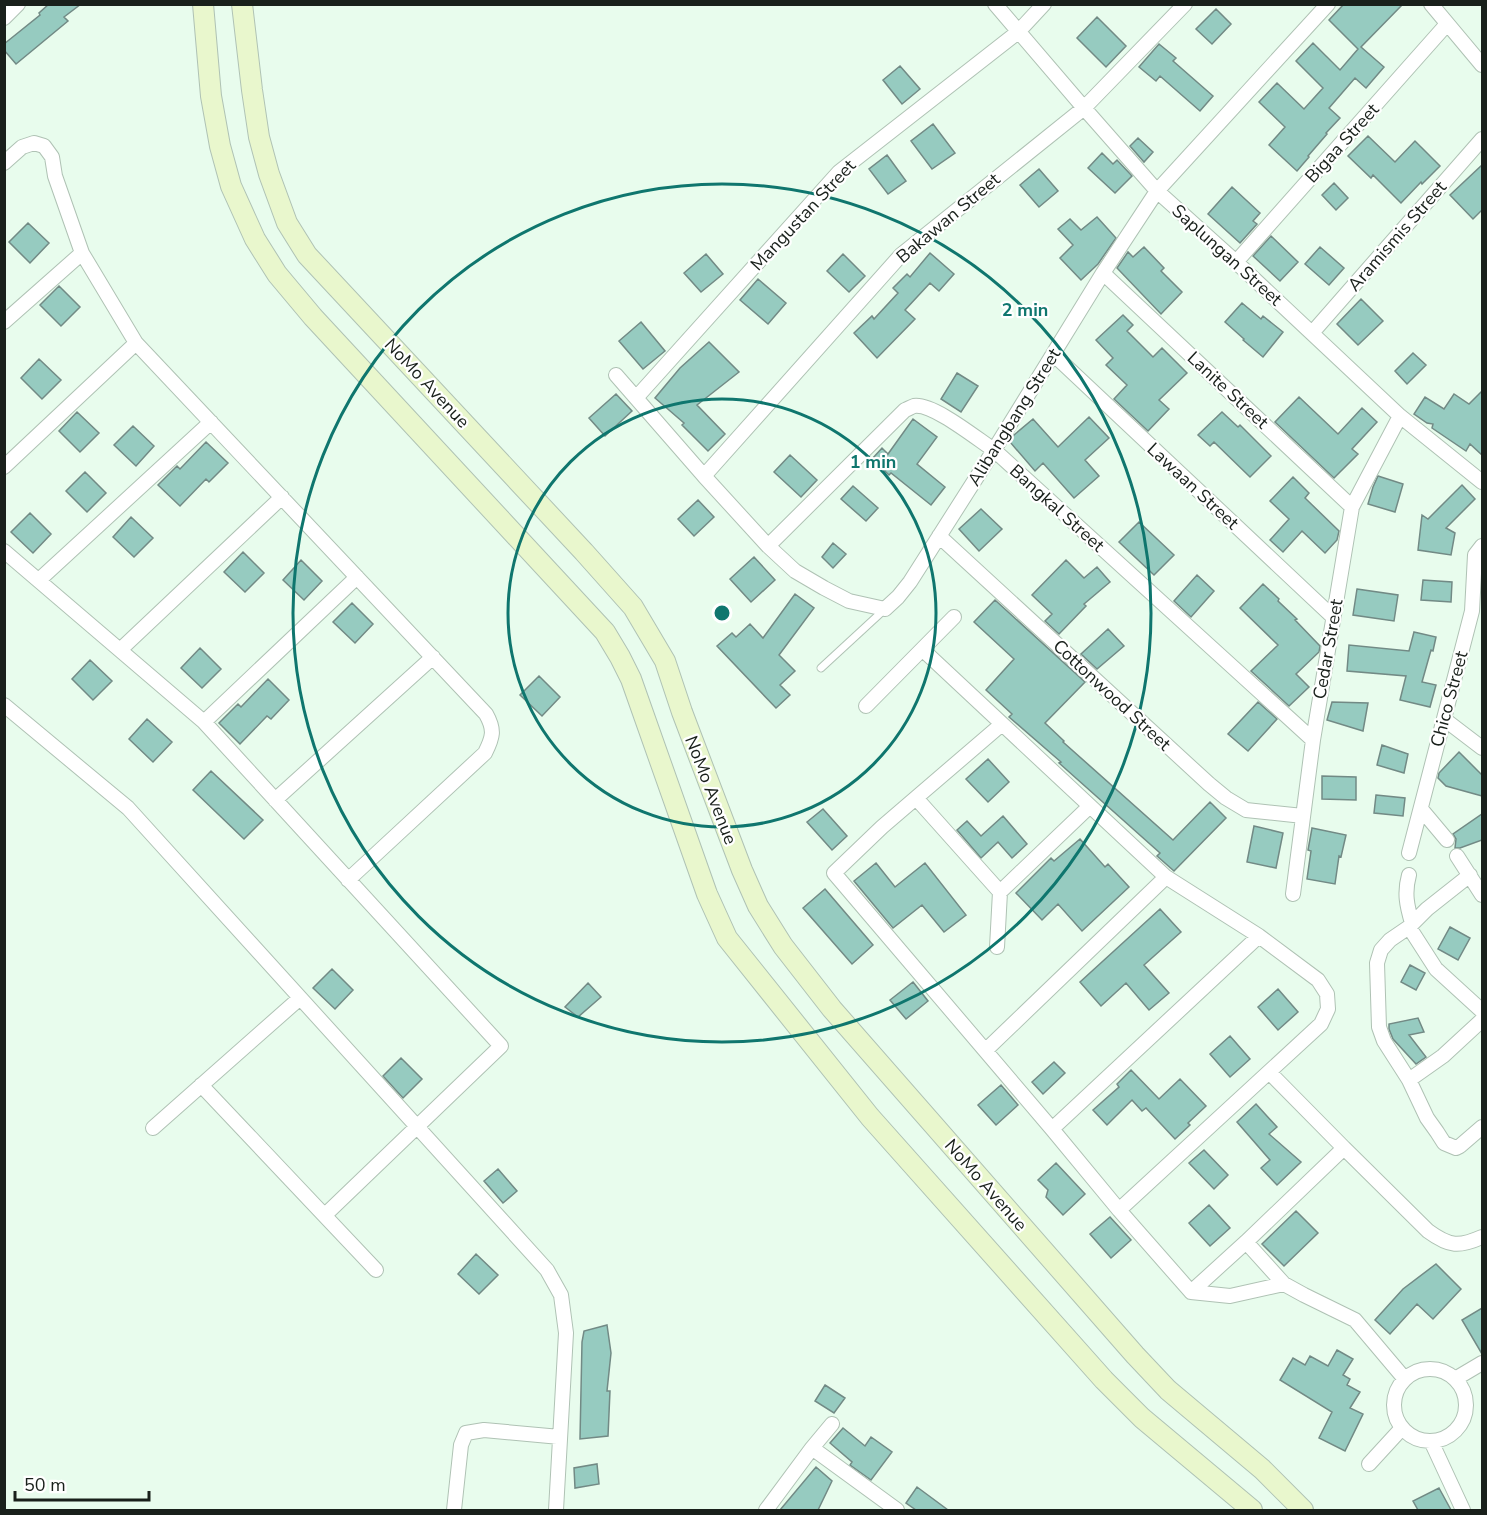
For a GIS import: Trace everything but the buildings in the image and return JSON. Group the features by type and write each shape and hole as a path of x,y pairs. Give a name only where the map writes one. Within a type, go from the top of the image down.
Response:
{"main road":[{"name":"NoMo Avenue","path":"203,4 211,96 220,146 231,186 255,239 277,274 313,317 605,632 631,679 707,894 727,938 870,1117 1104,1380 1142,1418 1252,1510"},
{"name":"NoMo Avenue","path":"242,4 260,137 269,174 287,223 314,262 633,607 665,661 742,870 758,906 783,946 832,1009 1135,1356 1168,1390 1262,1469 1303,1510"}],"street":[{"path":"4,18 18,4"},
{"name":"Saplungan Street","path":"995,4 1157,191 1400,416 1482,482"},
{"name":"Mangustan Street","path":"636,398 839,171 1018,32 1044,4"},
{"name":"Bakawan Street","path":"704,476 901,255 1084,108 1185,4"},
{"name":"Alibangbang Street","path":"885,609 910,582 1103,273 1157,191 1328,4"},
{"path":"1431,4 1482,65"},
{"name":"Bigaa Street","path":"1236,262 1448,24"},
{"name":"Aramismis Street","path":"1312,333 1482,139"},
{"path":"4,163 22,147 34,143 44,146 52,157 56,176 82,252 136,343 433,657 486,714 491,723 493,733 485,753 348,880"},
{"path":"4,321 82,252"},
{"name":"Lanite Street","path":"1103,273 1352,507"},
{"path":"4,467 136,343"},
{"name":"Lawaan Street","path":"1053,354 1334,618"},
{"path":"616,375 704,476 768,546 795,571 849,601 885,609"},
{"name":"Bangkal Street","path":"768,546 905,410 915,406 938,412 994,450 1313,740"},
{"name":"Cedar Street","path":"1293,894 1313,740 1352,507 1400,416"},
{"path":"39,580 211,422"},
{"path":"120,650 282,497"},
{"name":"Cottonwood Street","path":"939,536 1226,798 1246,810 1303,816"},
{"name":"Chico Street","path":"1409,853 1444,719 1477,614 1475,555 1482,546"},
{"path":"4,551 204,722 501,1046 325,1215"},
{"path":"204,722 357,577"},
{"path":"866,706 954,617"},
{"path":"922,650 1166,877 1259,936 1318,980 1327,994 1328,1009 1321,1024 1119,1210"},
{"path":"275,800 433,657"},
{"path":"4,705 128,808 547,1270 561,1295 566,1333 555,1510"},
{"path":"1444,719 1482,748"},
{"path":"1002,724 882,827 834,873 1191,1292 1230,1296 1284,1284"},
{"path":"916,798 1000,892"},
{"path":"997,947 1000,892 1090,806"},
{"path":"1421,809 1447,840"},
{"path":"1457,856 1482,894"},
{"path":"1409,875 1406,898 1410,925 1437,969 1482,1011"},
{"path":"1470,875 1390,940 1381,950 1377,963 1379,1027 1384,1041 1409,1080 1427,1118 1444,1143 1456,1148 1461,1146 1482,1127"},
{"path":"986,1050 1166,877"},
{"path":"1053,1129 1259,936"},
{"path":"153,1128 300,998"},
{"path":"1409,1080 1443,1056 1482,1020"},
{"path":"1269,1072 1428,1231 1439,1239 1460,1245 1482,1238"},
{"path":"201,1085 375,1270"},
{"path":"1191,1292 1344,1148"},
{"path":"1246,1242 1284,1284 1355,1320 1404,1378"},
{"path":"1455,1379 1482,1363"},
{"path":"1424,1369 1435,1369 1446,1372 1455,1379 1466,1400 1461,1424 1453,1433 1443,1439 1420,1440 1402,1428 1396,1418 1394,1397 1404,1378 1424,1369"},
{"path":"766,1510 832,1424"},
{"path":"1369,1464 1402,1428"},
{"path":"454,1510 461,1444 466,1433 484,1430 560,1437"},
{"path":"1431,1441 1463,1510"},
{"path":"812,1448 889,1508"}],"lane":[{"path":"821,668 885,609"}]}
